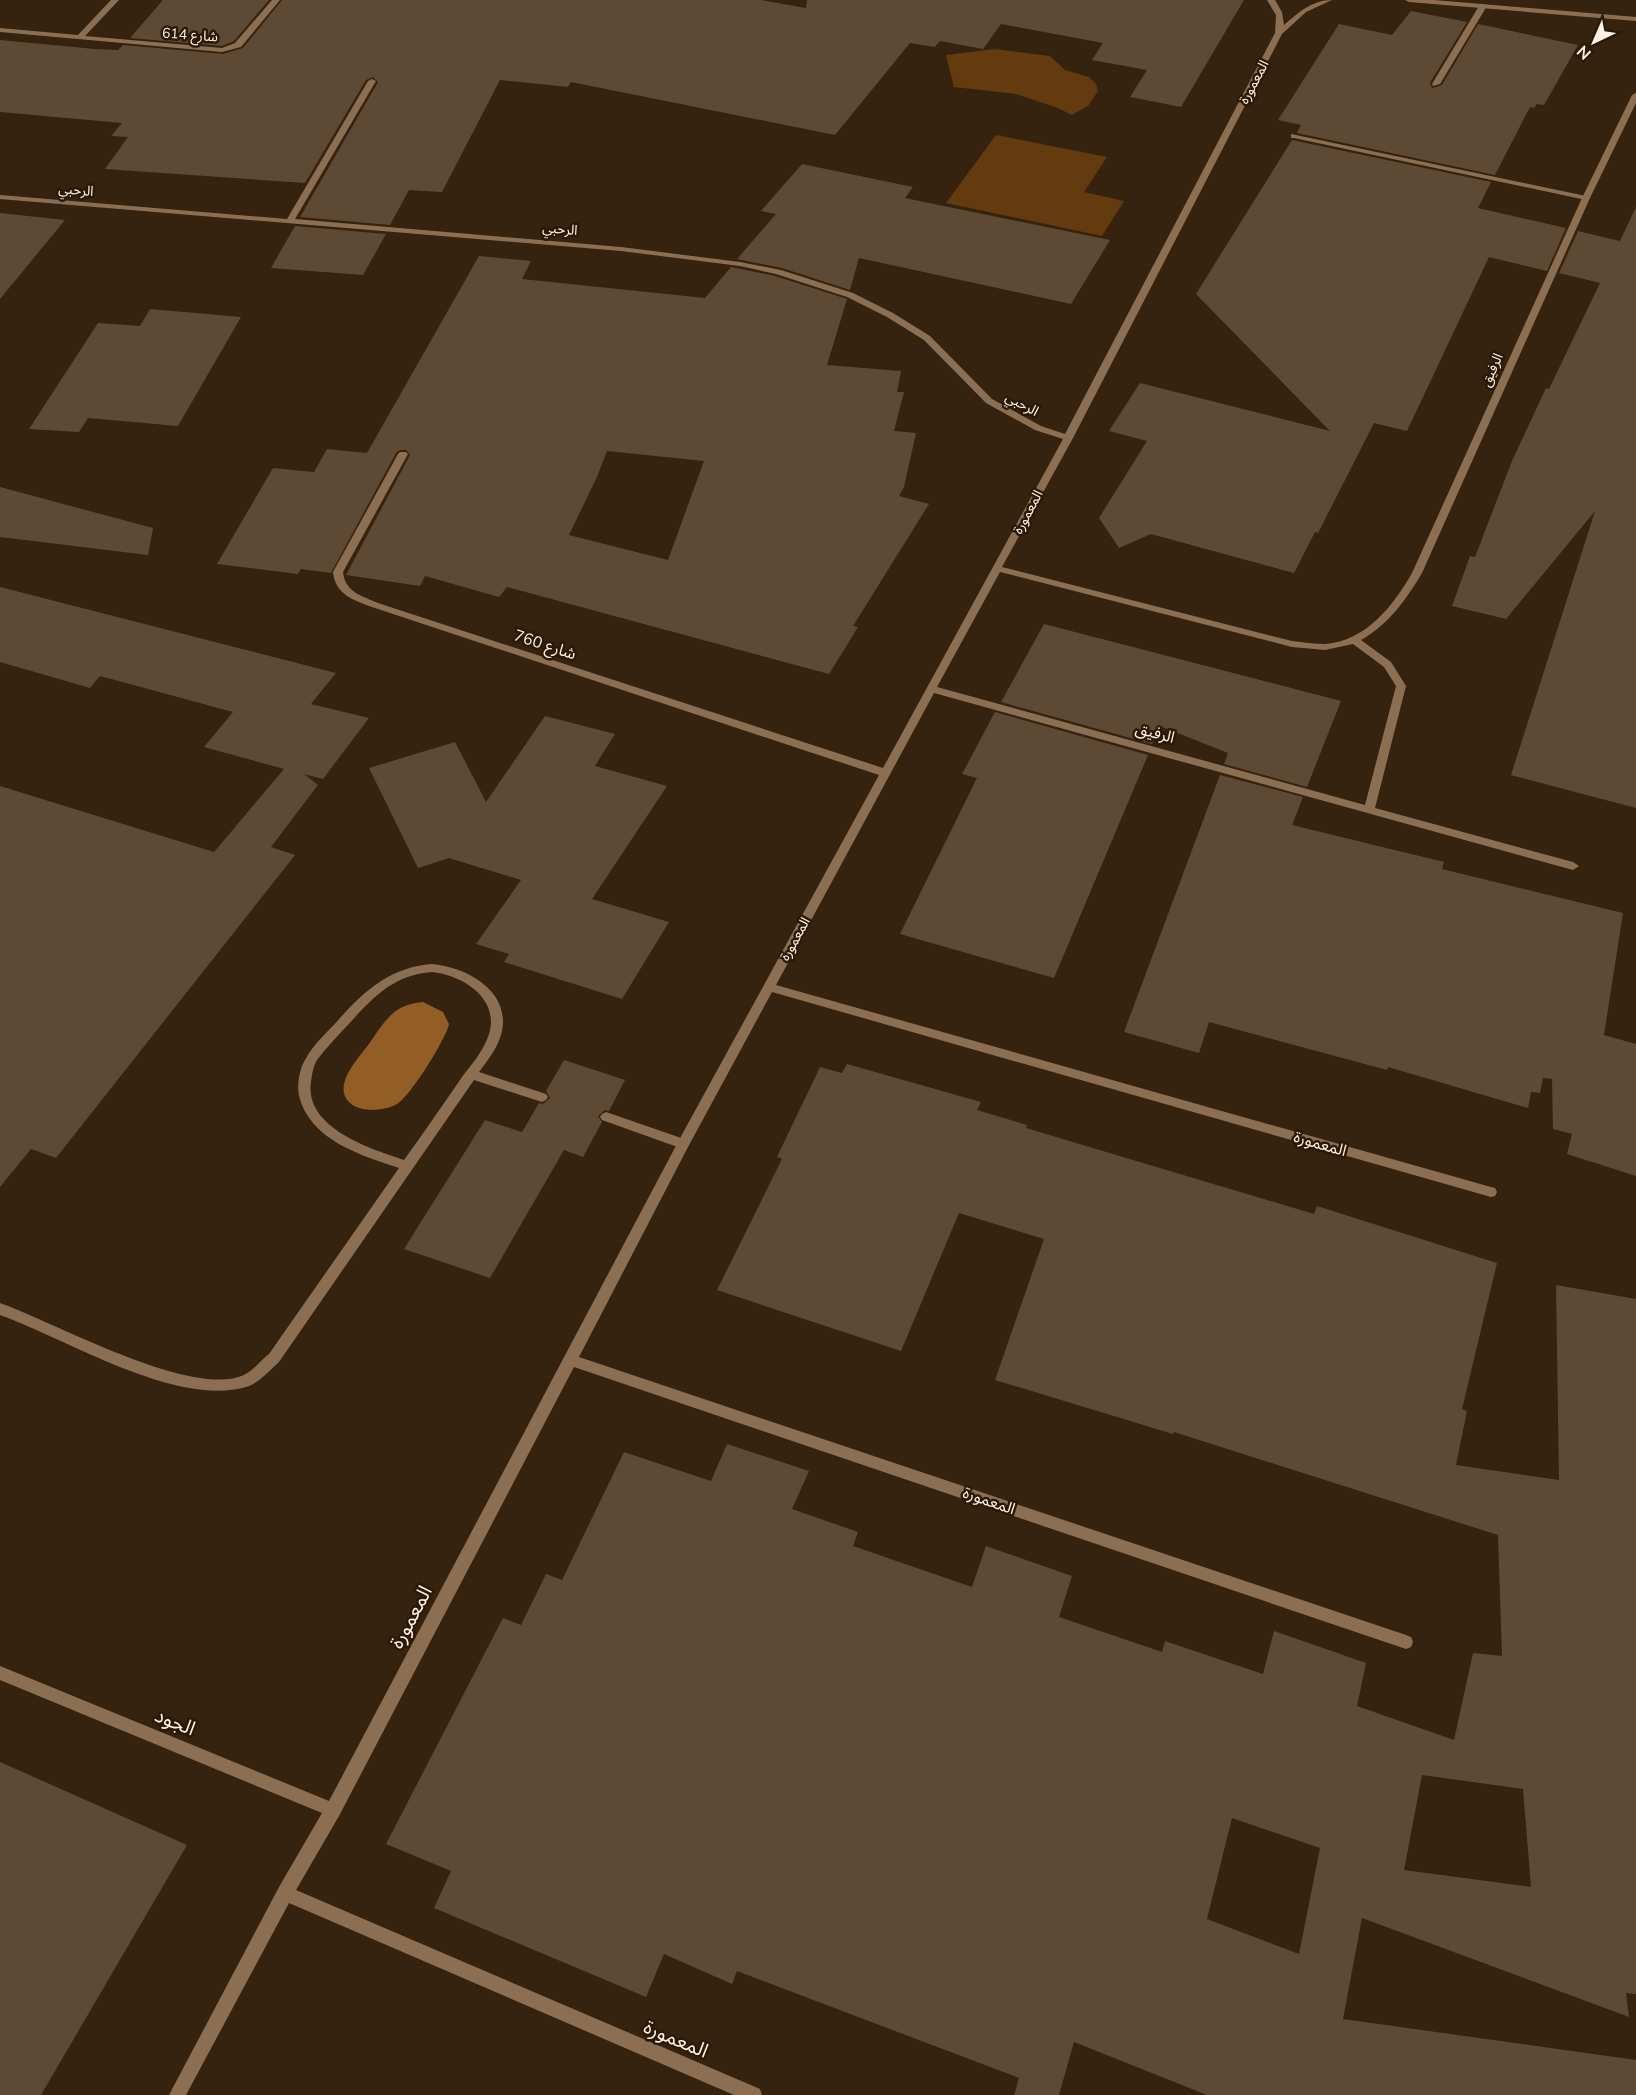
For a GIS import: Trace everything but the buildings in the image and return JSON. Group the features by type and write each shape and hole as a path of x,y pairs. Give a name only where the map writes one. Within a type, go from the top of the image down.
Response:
{"street":[{"path":"80,37 115,0"},
{"name":"شارع 614","path":"0,30 222,50 238,45 276,0"},
{"path":"1271,0 1279,9 1282,21 1279,33"},
{"name":"المعمورة","path":"177,2095 285,1893 333,1809 683,1144 998,569 1279,33 1304,11 1328,0"},
{"path":"1409,0 1636,20"},
{"path":"1436,84 1483,6"},
{"path":"290,221 372,81"},
{"name":"الرفيق","path":"998,569 1292,644 1327,647 1354,640 1382,623 1405,596 1586,198 1636,95"},
{"path":"1294,136 1586,198"},
{"name":"الرحبي","path":"0,197 621,249 740,264 788,274 850,295 890,315 927,338 989,401 1038,428 1068,438"},
{"name":"شارع 760","path":"403,454 338,572 338,581 344,591 375,605 886,773"},
{"path":"1354,640 1386,662 1397,674 1401,686 1369,810"},
{"name":"الرفيق","path":"931,689 1573,866"},
{"path":"0,1309 129,1363 176,1378 217,1386 247,1380 274,1358 471,1074 496,1031 495,1012 486,990 466,975 450,970 429,968 409,971 392,978 367,997 324,1044 307,1067 303,1098 312,1116 353,1147 407,1166"},
{"name":"المعمورة","path":"769,987 1491,1192"},
{"path":"471,1074 542,1097"},
{"path":"606,1117 683,1144"},
{"name":"المعمورة","path":"571,1360 1406,1642"},
{"name":"الجود","path":"0,1673 333,1809"},
{"name":"المعمورة","path":"285,1893 754,2095"}],"shaded area":[{"path":"995,49 1050,56 1065,70 1089,77 1096,84 1098,91 1088,106 1072,115 1016,94 954,87 946,55"},
{"path":"996,135 1107,157 1084,192 1124,201 1102,236 946,203"},
{"path":"423,1002 443,1012 449,1024 427,1067 410,1091 397,1104 371,1110 354,1106 344,1094 344,1084 351,1067 392,1014 405,1006"}]}
